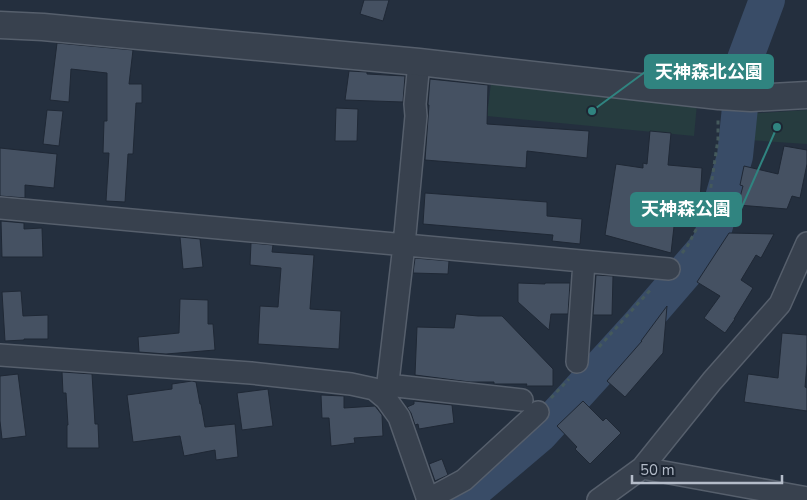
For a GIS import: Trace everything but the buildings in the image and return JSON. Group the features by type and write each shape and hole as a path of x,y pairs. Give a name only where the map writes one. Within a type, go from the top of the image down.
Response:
{"street":[{"path":"0,24 419,62 732,97 807,95"},
{"path":"419,62 404,245 387,392 399,417 428,500 464,480 530,406"},
{"path":"0,208 669,269"},
{"path":"598,500 642,468 712,380 780,304 807,243"},
{"path":"582,362 584,262"},
{"path":"0,355 251,372 351,384 387,392 530,406"},
{"path":"642,468 735,493 807,498"}],"path":[{"path":"530,406 582,362 669,269 687,247 709,200 718,140 732,97"}],"green space":[{"path":"491,83 697,104 694,136 487,116"},
{"path":"807,110 807,144 748,140 747,114"}],"waterway":[{"path":"462,500 540,434 641,323 710,243 735,156 745,59 767,0"}],"place":[{"name":"天神森北公園","path":"592,111"},
{"name":"天神森公園","path":"777,127"}]}
